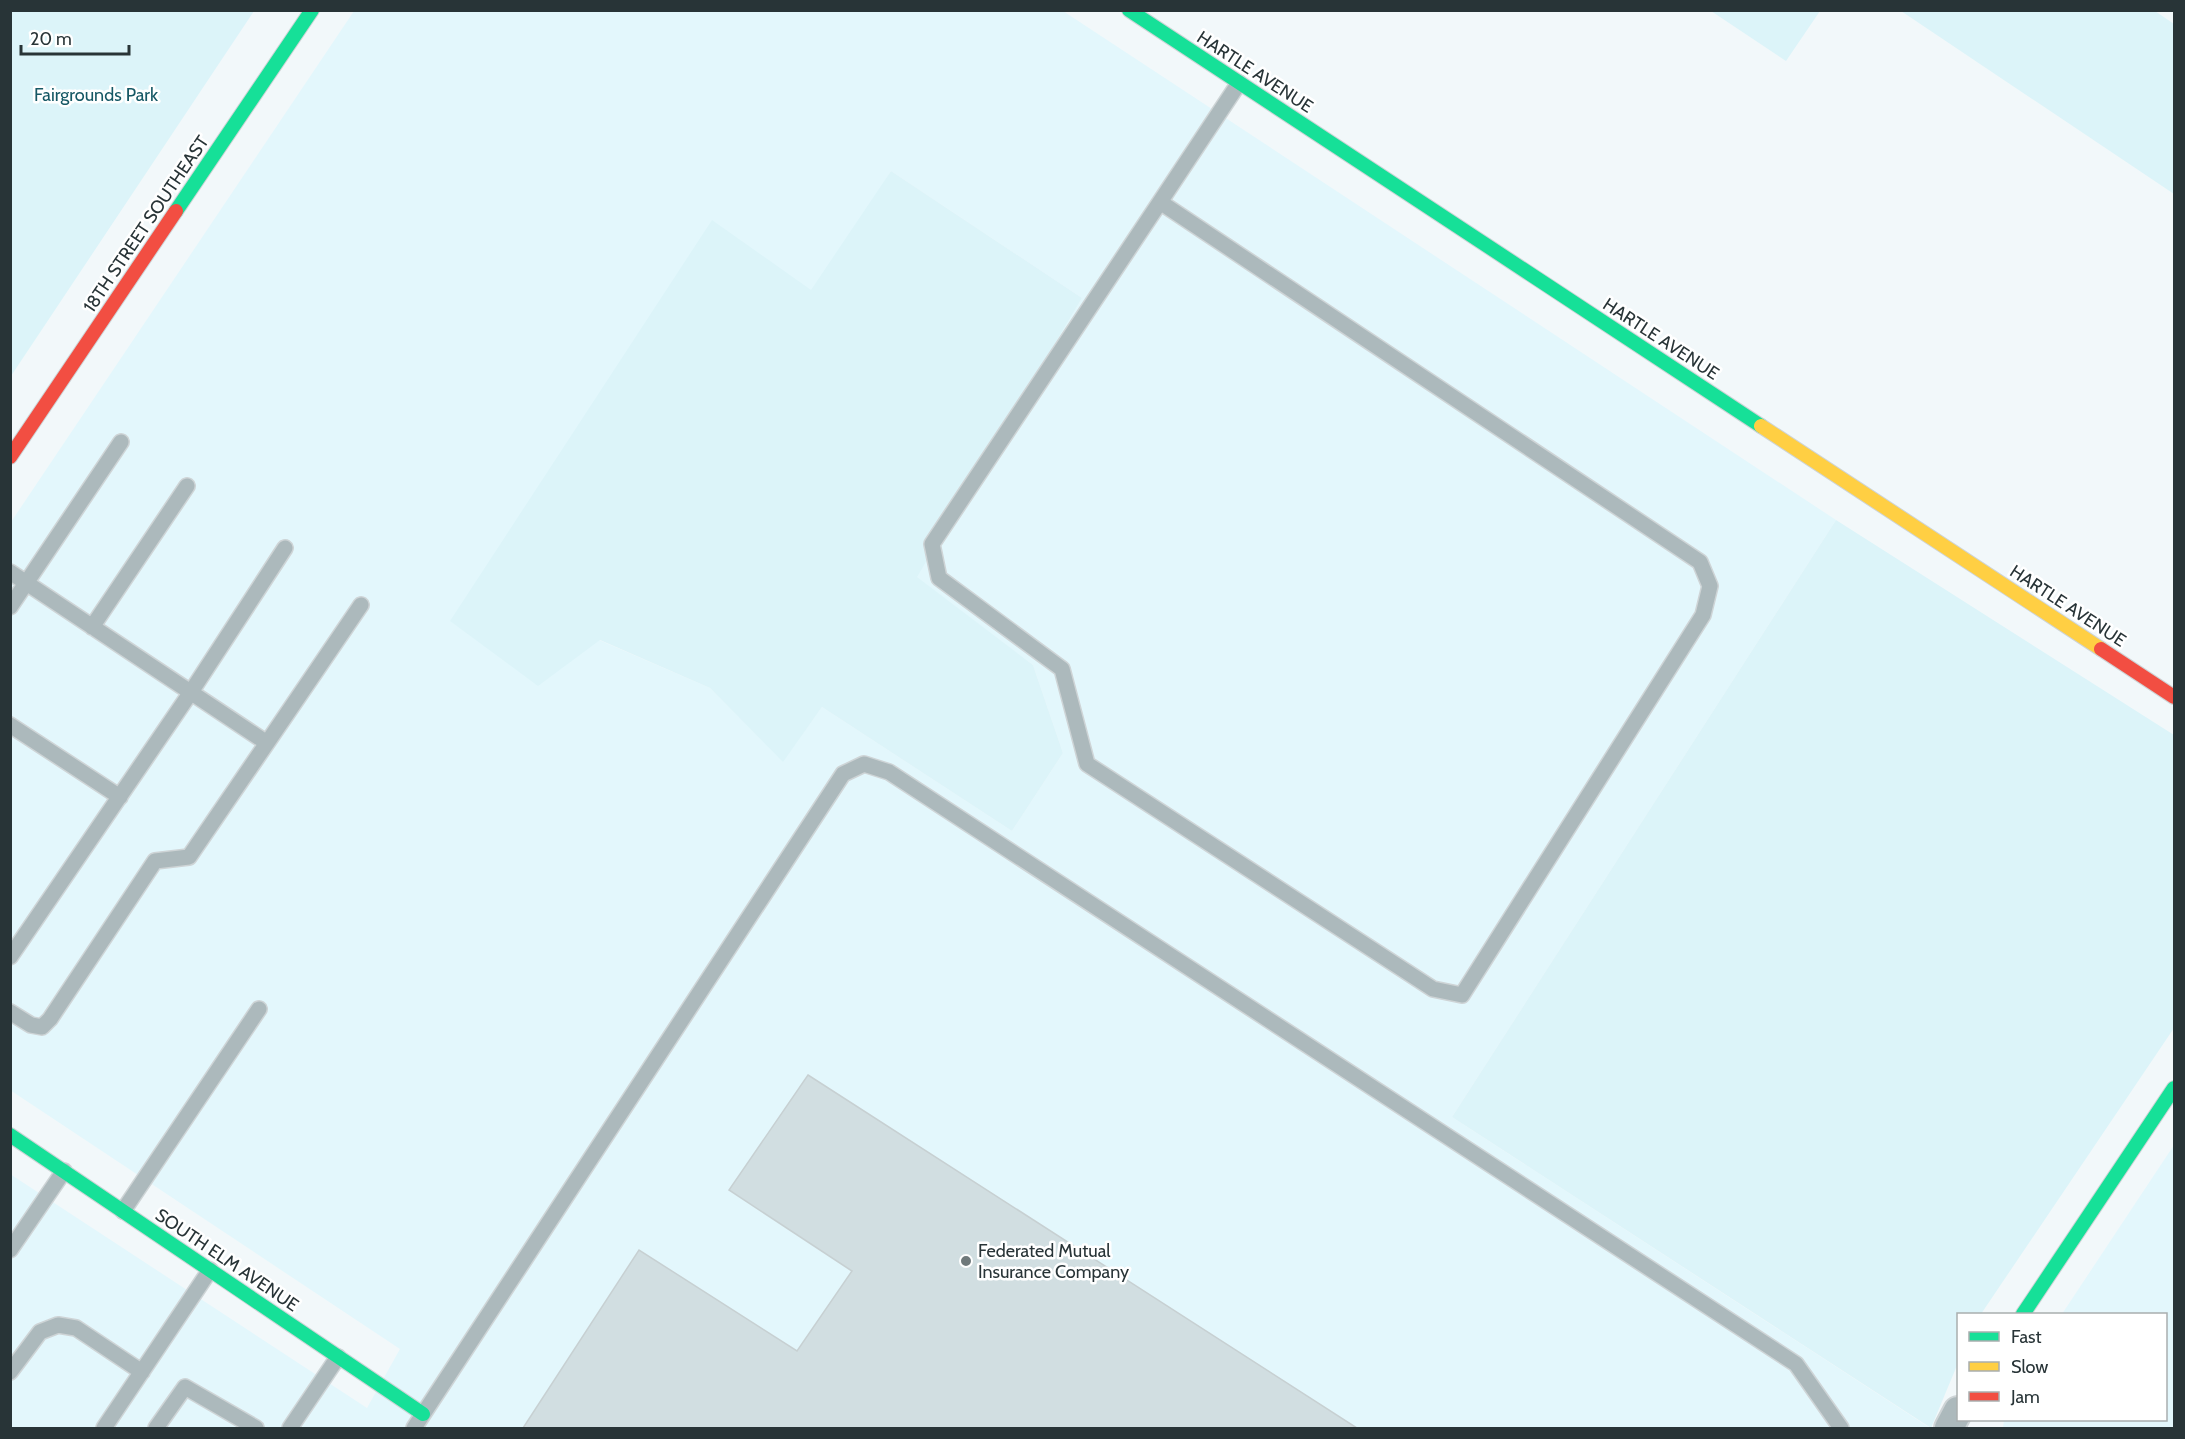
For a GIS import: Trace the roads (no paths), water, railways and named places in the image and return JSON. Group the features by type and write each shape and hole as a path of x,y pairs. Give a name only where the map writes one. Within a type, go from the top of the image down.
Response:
{"street":[{"name":"18TH STREET SOUTHEAST","path":"10,457 312,10"},
{"name":"HARTLE AVENUE","path":"1129,10 2175,698"},
{"path":"2024,1313 2175,1088"},
{"name":"SOUTH ELM AVENUE","path":"10,1135 423,1414"},
{"path":"1949,1428 1957,1414"}],"lane":[{"path":"1160,202 1700,562 1710,586 1703,615 1462,994 1433,989 1087,764 1062,669 939,578 932,544 1239,83"},
{"path":"10,607 121,442"},
{"path":"92,627 187,486"},
{"path":"10,957 191,692 285,548"},
{"path":"10,572 267,743"},
{"path":"10,1012 32,1026 42,1027 50,1019 155,861 189,857 361,605"},
{"path":"10,725 120,797"},
{"path":"414,1428 843,774 864,764 889,772 1796,1364 1841,1428"},
{"path":"123,1211 259,1009"},
{"path":"10,1250 64,1171"},
{"path":"104,1428 210,1270"},
{"path":"10,1372 40,1332 58,1325 76,1328 142,1372"},
{"path":"290,1428 338,1357"},
{"path":"156,1428 185,1387 256,1428"}],"place":[{"name":"Federated Mutual Insurance Company","path":"966,1261"}],"park label":[{"name":"Fairgrounds Park","path":"96,95"}]}
